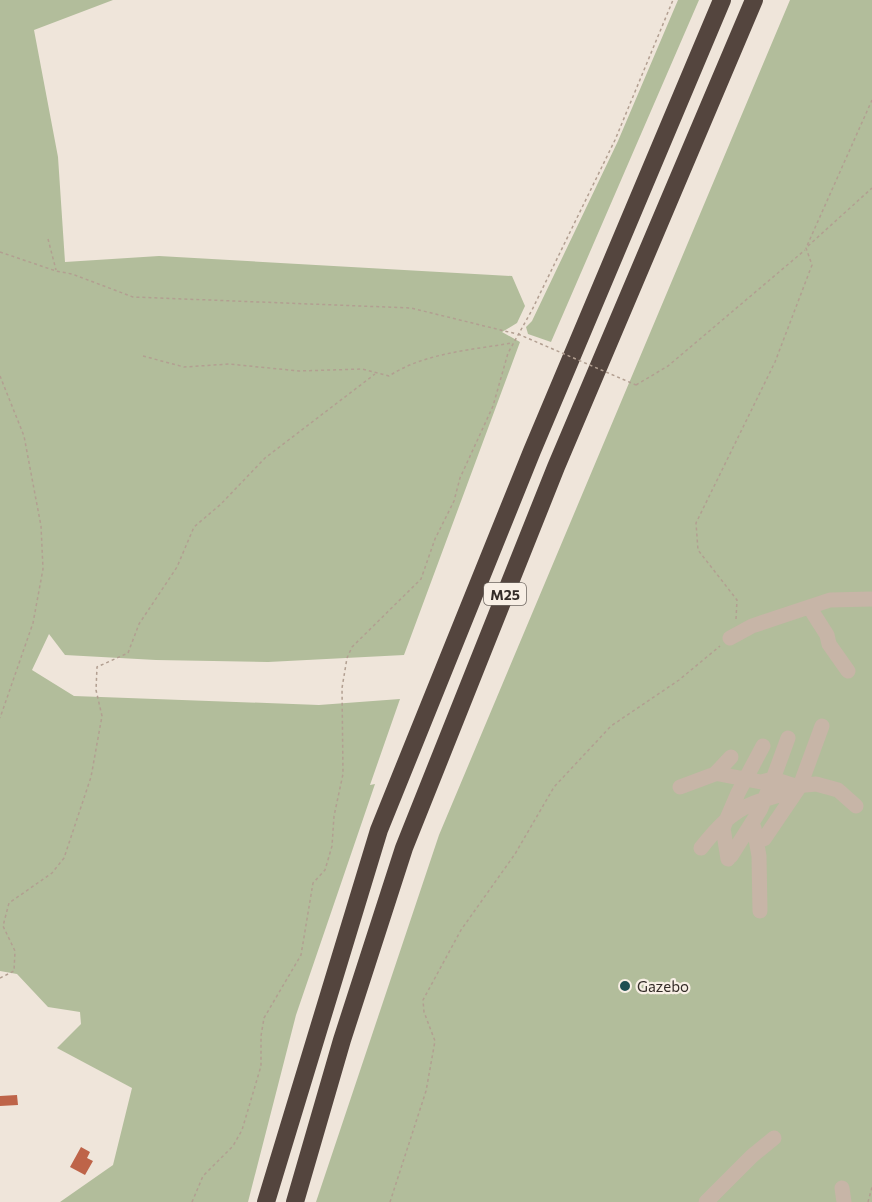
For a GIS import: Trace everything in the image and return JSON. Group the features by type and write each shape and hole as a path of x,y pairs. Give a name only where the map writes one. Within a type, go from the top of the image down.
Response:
{"highway":[{"name":"M25","path":"266,1202 379,830 532,451 722,0"},
{"name":"M25","path":"295,1202 342,1040 404,848 556,467 754,0"}],"lane":[{"path":"725,642 752,627 830,600 872,599"},
{"path":"813,613 827,635 829,644 848,671"},
{"path":"764,839 799,784 822,726"},
{"path":"763,746 723,828 729,858 764,801 788,738"},
{"path":"680,787 715,774 731,757"},
{"path":"719,774 761,782 773,779 799,784 816,784 838,790 856,806"},
{"path":"701,848 728,818 764,801 786,794 799,784"},
{"path":"752,823 759,856 760,911"},
{"path":"706,1202 774,1138"}],"path":[{"path":"192,1202 203,1176 233,1146 242,1130 261,1066 261,1035 264,1017 301,955 313,883 325,870 332,846 334,816 343,774 342,688 346,658 352,647 421,579 435,538 454,501 460,478 492,406 513,342 532,310 615,140 674,0"},
{"path":"736,622 737,600 698,550 696,523 775,362 812,265 806,248 872,100"},
{"path":"0,252 56,271 72,274 133,297 411,308 518,334 636,385 668,366 806,248 872,188"},
{"path":"48,239 56,271"},
{"path":"143,356 184,367 229,364 299,371 362,369 389,376 405,365 437,356 513,342"},
{"path":"0,978 14,970 15,951 3,926 9,903 52,873 64,858 91,777 102,716 96,690 97,668 128,653 139,624 177,567 194,527 221,504 265,458 375,374"},
{"path":"0,376 24,436 41,526 43,569 33,623 0,718"},
{"path":"390,1202 426,1091 435,1041 424,1012 423,1000 461,930 515,854 554,787 583,753 611,726 679,680 725,642"},
{"path":"867,1202 872,1187"}],"green space":[{"path":"0,0 113,0 34,30 58,157 65,262 159,256 512,276 525,306 517,323 502,332 520,342 404,655 268,662 156,660 65,655 49,634 32,670 74,696 319,705 400,699 370,785 375,784 296,1015 248,1202 60,1202 113,1165 132,1088 57,1048 81,1024 80,1012 48,1007 17,974 0,971"},
{"path":"678,0 699,0 551,342 528,334 526,327 532,321 618,141"},
{"path":"790,0 872,0 872,1202 316,1202 439,835"}],"building":[{"path":"17,1095 18,1105 0,1106 0,1096"},
{"path":"81,1147 90,1152 87,1158 93,1161 85,1175 70,1167"}],"place":[{"name":"Gazebo","path":"625,986"}]}
